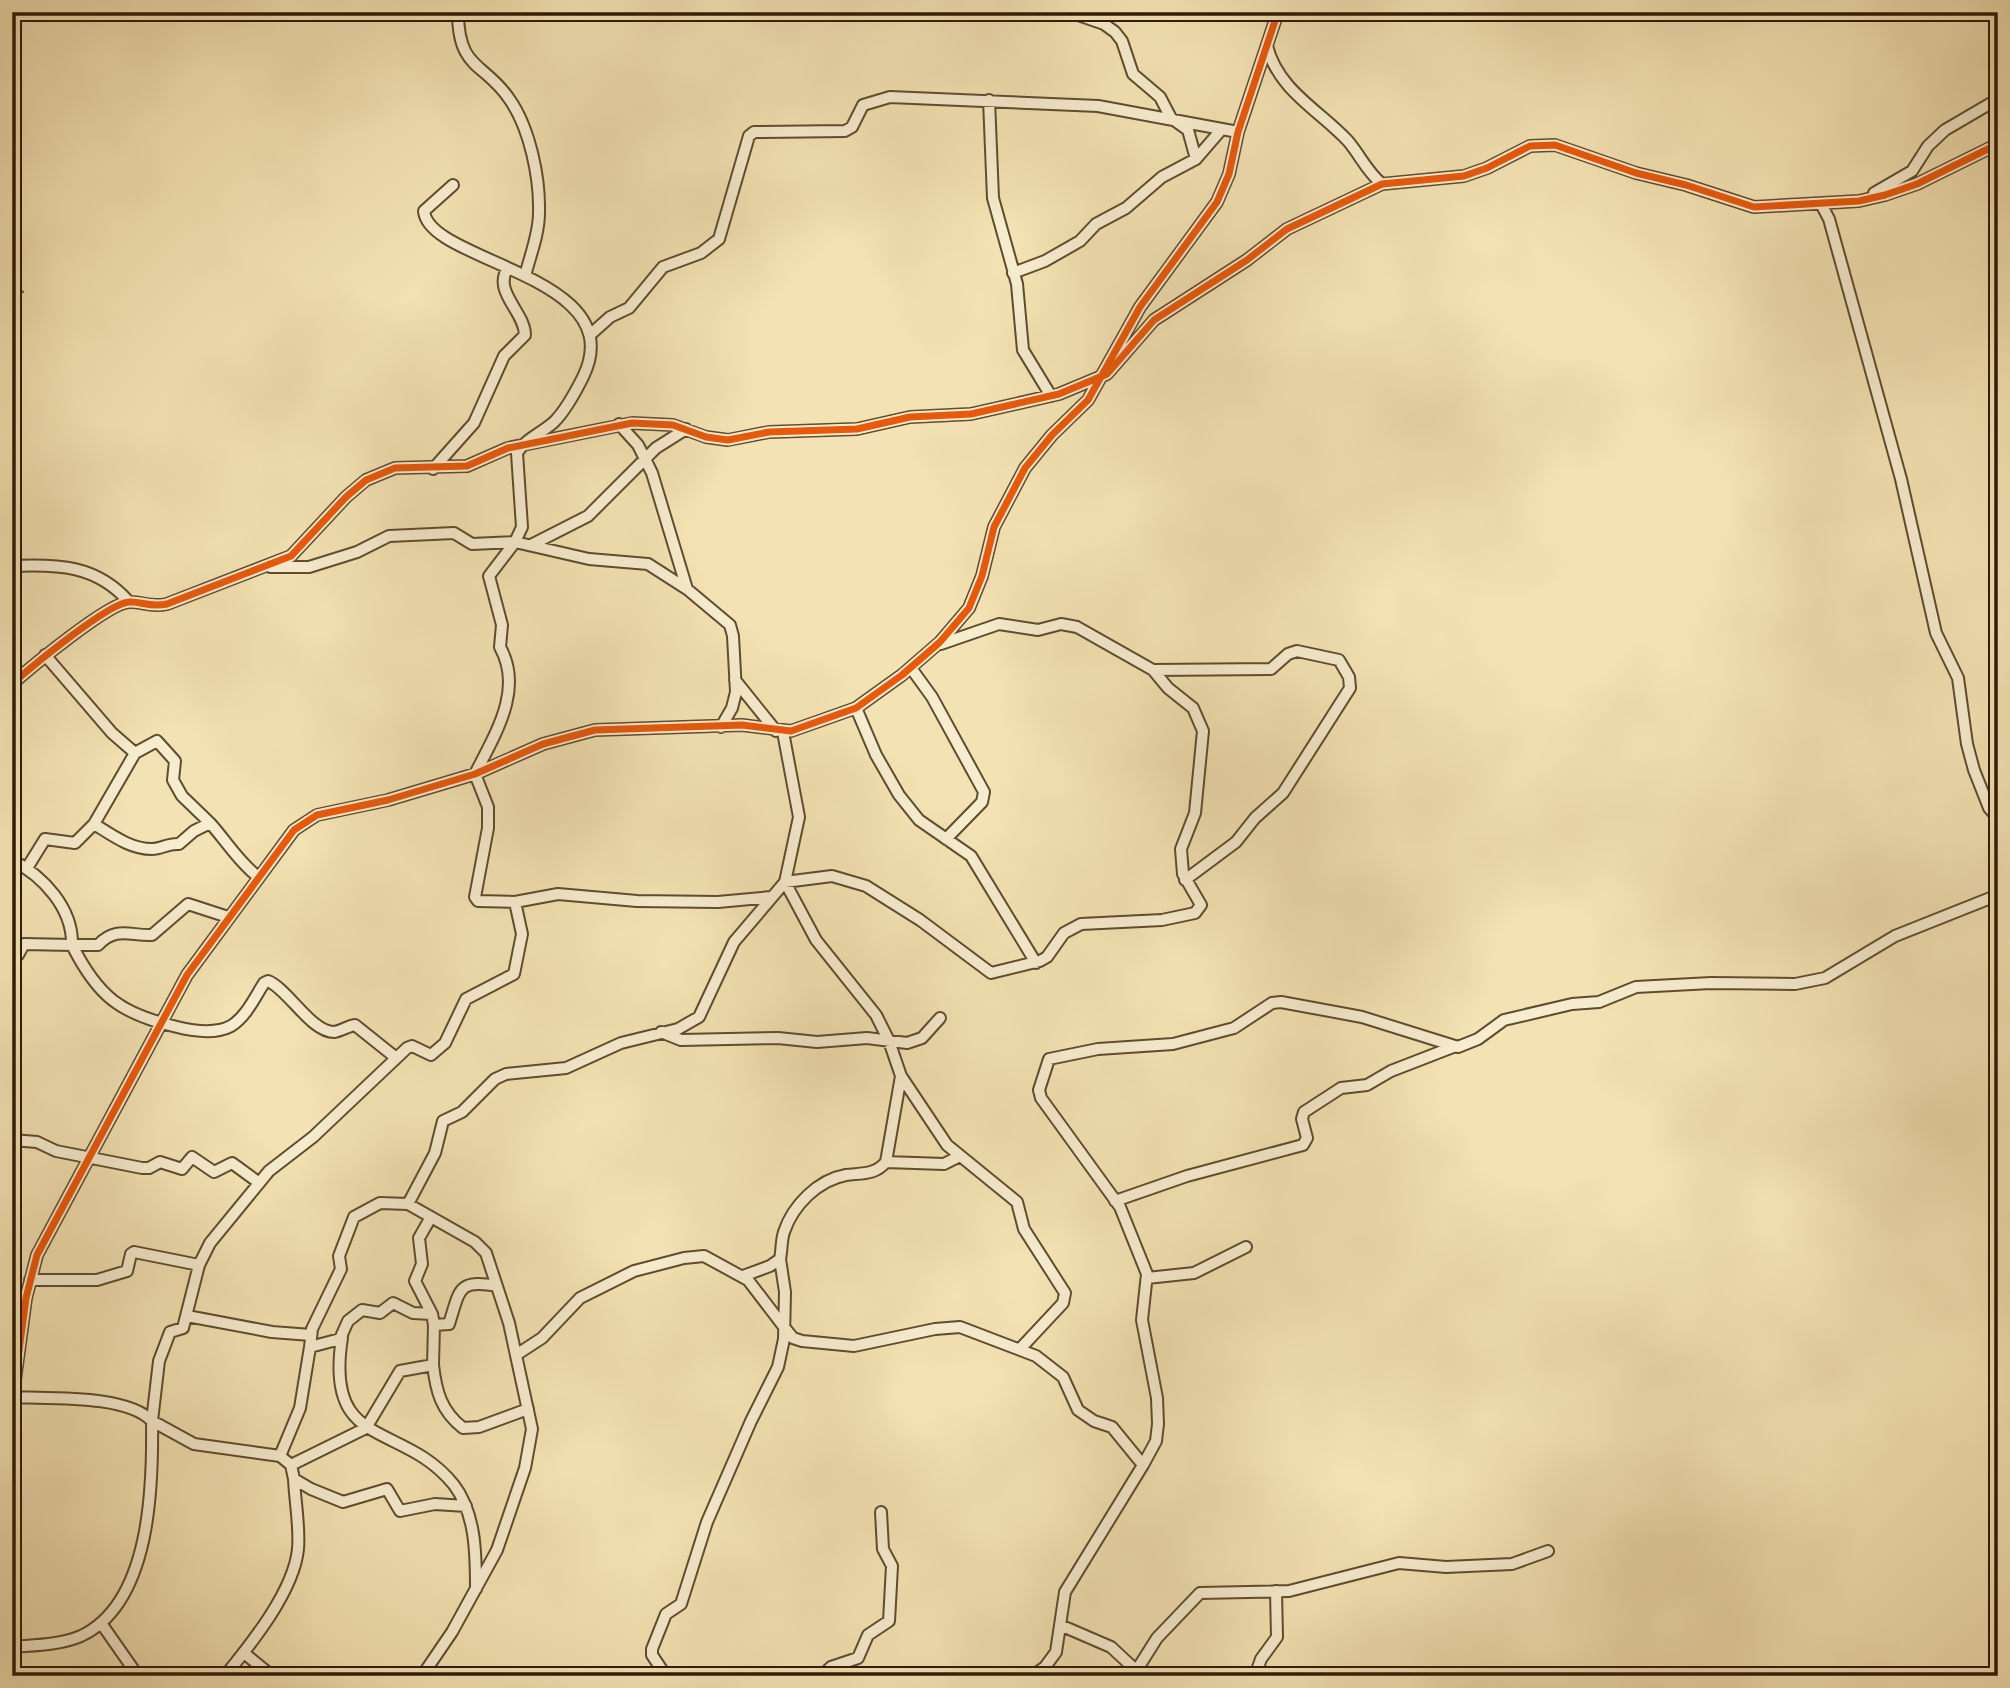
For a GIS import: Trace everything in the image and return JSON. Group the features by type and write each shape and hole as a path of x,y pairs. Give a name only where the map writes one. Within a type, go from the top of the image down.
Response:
{"street":[{"path":"458,12 460,39 469,60 503,90 525,127 539,214 525,276"},
{"path":"1069,12 1104,24 1119,36 1133,74 1160,97 1171,118 1188,130 1196,159"},
{"path":"1101,12 1104,24"},
{"path":"12,1402 26,1298 37,1255 187,975 257,876 294,830 317,815 388,800 475,774 543,744 595,730 743,725 779,732 856,708 911,668 937,645 969,608 982,576 994,527 1025,468 1052,435 1082,407 1102,377 1140,307 1217,202 1229,174 1238,132 1278,12"},
{"path":"1266,43 1277,72 1305,104 1351,144 1382,184"},
{"path":"771,897 718,902 669,899 636,901 558,894 515,902 483,902 475,897 487,837 488,807 475,774 506,711 509,692 508,661 500,647 502,622 489,576 515,542 523,518 517,459 524,445 554,422 567,406 586,371 591,334 610,317 629,308 663,267 701,253 719,239 751,132 845,131 852,127 863,105 884,97 1098,106 1238,132"},
{"path":"1859,201 1901,180 1945,130 1998,99"},
{"path":"989,100 993,198 1013,273 1023,350 1051,396"},
{"path":"1013,273 1069,248 1097,224 1126,208 1168,173 1196,159 1221,130"},
{"path":"12,566 52,564 86,570 116,586 129,601 154,606 167,604 265,568 300,549 332,510 366,480 395,468 467,466 524,445 619,424 666,424 728,440 769,432 857,429 910,417 971,414 1051,396 1102,377 1112,370 1154,320 1247,260 1287,229 1382,184 1464,176 1487,168 1522,148 1555,145 1746,206 1859,201 1910,187 1998,144"},
{"path":"453,185 428,204 424,211 425,218 440,232 525,276 574,310 591,334"},
{"path":"1821,204 1829,219 1901,479 1936,633 1958,678 1970,757 1985,800 1998,817"},
{"path":"433,469 474,424 504,356 525,335 522,318 507,295 503,282 508,268"},
{"path":"619,424 638,445 645,459 682,565 687,589"},
{"path":"533,544 601,506 664,440 686,429"},
{"path":"265,568 309,566 357,552 382,538 454,533 472,544 533,544 589,559 648,564 687,589 730,625 734,700 721,727"},
{"path":"12,684 45,655 91,622 129,601"},
{"path":"785,882 832,876 866,886 920,920 991,973 1047,957 1064,933 1081,924 1162,920 1195,913 1200,905 1185,880 1181,849 1195,813 1203,731 1193,708 1168,688 1153,670 1077,627 1061,624 1038,630 1014,624 999,624 937,645"},
{"path":"1153,670 1272,669 1288,654 1297,651 1337,659 1351,682 1283,793 1255,818 1236,842 1185,880"},
{"path":"45,655 112,733 135,753"},
{"path":"911,668 932,698 984,792 982,802 946,839"},
{"path":"408,1203 435,1153 443,1121 462,1112 495,1079 511,1073 566,1068 626,1041 678,1029 699,1017 734,942 785,882 799,829 799,817 779,732 735,680"},
{"path":"856,708 876,755 899,795 919,820 971,856 1036,962"},
{"path":"27,868 45,839 75,843 94,824 135,753 157,741 174,761 173,780 183,796 229,844 237,860 257,876"},
{"path":"94,824 131,845 154,849 166,842 179,844 194,831 210,823"},
{"path":"12,860 27,868 50,888 71,928 72,945 88,977 116,1004 132,1015 199,1031 228,1027 246,1011 268,981 281,987 302,1013 328,1030 334,1032 355,1025 395,1057"},
{"path":"785,882 816,940 869,1005 889,1041 901,1076 926,1116 958,1157 976,1166 993,1185 1017,1202 1024,1229 1065,1293 1063,1303 1053,1316 1020,1349"},
{"path":"1115,1201 1187,1176 1303,1145 1307,1138 1301,1119 1304,1112 1342,1088 1367,1085 1391,1071 1478,1039 1504,1020 1572,1004 1599,1002 1636,987 1699,983 1795,984 1825,978 1895,936 1998,895"},
{"path":"12,1647 57,1643 79,1637 101,1623 123,1596 144,1535 152,1485 152,1421 162,1350 170,1332 183,1328 199,1265 210,1242 258,1182 320,1131 395,1057 412,1046 431,1055 445,1043 466,999 513,974 522,934 515,902"},
{"path":"12,956 18,955 24,944 99,945 108,935 119,931 152,935 188,904 228,917"},
{"path":"1032,1676 1045,1667 1056,1652 1065,1592 1143,1465 1156,1441 1158,1424 1157,1398 1142,1320 1147,1278 1128,1223 1041,1098 1039,1090 1049,1059 1098,1049 1173,1044 1234,1028 1272,1003 1281,1002 1363,1017 1453,1047"},
{"path":"661,1032 681,1040 918,1040 940,1018"},
{"path":"887,1162 901,1076"},
{"path":"12,1140 37,1142 56,1151 146,1168 160,1162 182,1169 193,1158 214,1172 232,1163 258,1182"},
{"path":"666,1676 652,1655 652,1649 666,1614 681,1604 707,1522 778,1367 784,1327 785,1292 779,1259 784,1232 808,1195 831,1179 873,1172 887,1162 944,1164 958,1157"},
{"path":"280,1456 300,1408 312,1335 319,1310 341,1269 340,1256 354,1217 380,1202 408,1203 481,1247 497,1286 533,1429 525,1468 497,1550 476,1592 422,1676"},
{"path":"431,1217 419,1238 422,1264 415,1284 433,1320 433,1365 438,1397 449,1415 463,1428 479,1427 528,1409"},
{"path":"1147,1278 1194,1273 1246,1247"},
{"path":"30,1280 100,1280 127,1271 131,1254 134,1252 199,1265"},
{"path":"516,1355 542,1338 577,1300 634,1271 684,1258 704,1256 743,1276 793,1338 802,1341 854,1346 934,1329 960,1327 1020,1349 1045,1362 1063,1377 1078,1410 1094,1421 1112,1427 1143,1465"},
{"path":"743,1276 770,1266 779,1259"},
{"path":"476,1592 473,1540 466,1506 454,1486 434,1465 366,1428 348,1409 340,1387 338,1364 346,1323 362,1310 380,1313 393,1303 413,1313 449,1324 454,1303 470,1283 497,1286"},
{"path":"12,1298 26,1298"},
{"path":"187,1316 272,1332 312,1335"},
{"path":"310,1347 342,1338"},
{"path":"291,1465 366,1428 400,1371 433,1365"},
{"path":"13,1397 127,1405 194,1444 280,1456 291,1465 294,1479 296,1559 282,1592 244,1653 225,1676"},
{"path":"294,1479 308,1488 343,1502 388,1489 400,1511 435,1504 466,1506"},
{"path":"822,1676 834,1666 858,1658 868,1635 889,1621 892,1566 883,1549 881,1512"},
{"path":"1060,1625 1111,1647 1137,1674 1157,1638 1195,1596 1207,1591 1276,1591 1346,1578 1399,1563 1472,1567 1524,1562 1548,1551"},
{"path":"1255,1676 1261,1659 1277,1637 1276,1591"},
{"path":"101,1623 138,1676"},
{"path":"244,1653 272,1676"}],"waterway":[{"path":"12,284 23,292"}],"cycle path":[{"path":"12,1402 26,1298 37,1255 187,975 294,830 317,815 388,800 475,774 543,744 595,730 742,725 791,731 856,708 902,675 940,642 969,608 982,576 994,527 1025,468 1052,435 1088,400 1140,307 1217,202 1229,174 1238,132 1278,12"},
{"path":"12,684 69,637 119,605 129,602 167,604 291,556 346,497 366,480 395,468 467,466 508,448 632,423 673,425 706,437 728,440 769,432 857,429 910,417 971,414 1059,394 1107,374 1154,320 1247,260 1287,229 1382,184 1464,176 1487,168 1530,146 1555,145 1636,173 1686,185 1754,207 1859,201 1917,184 1998,144"}]}
